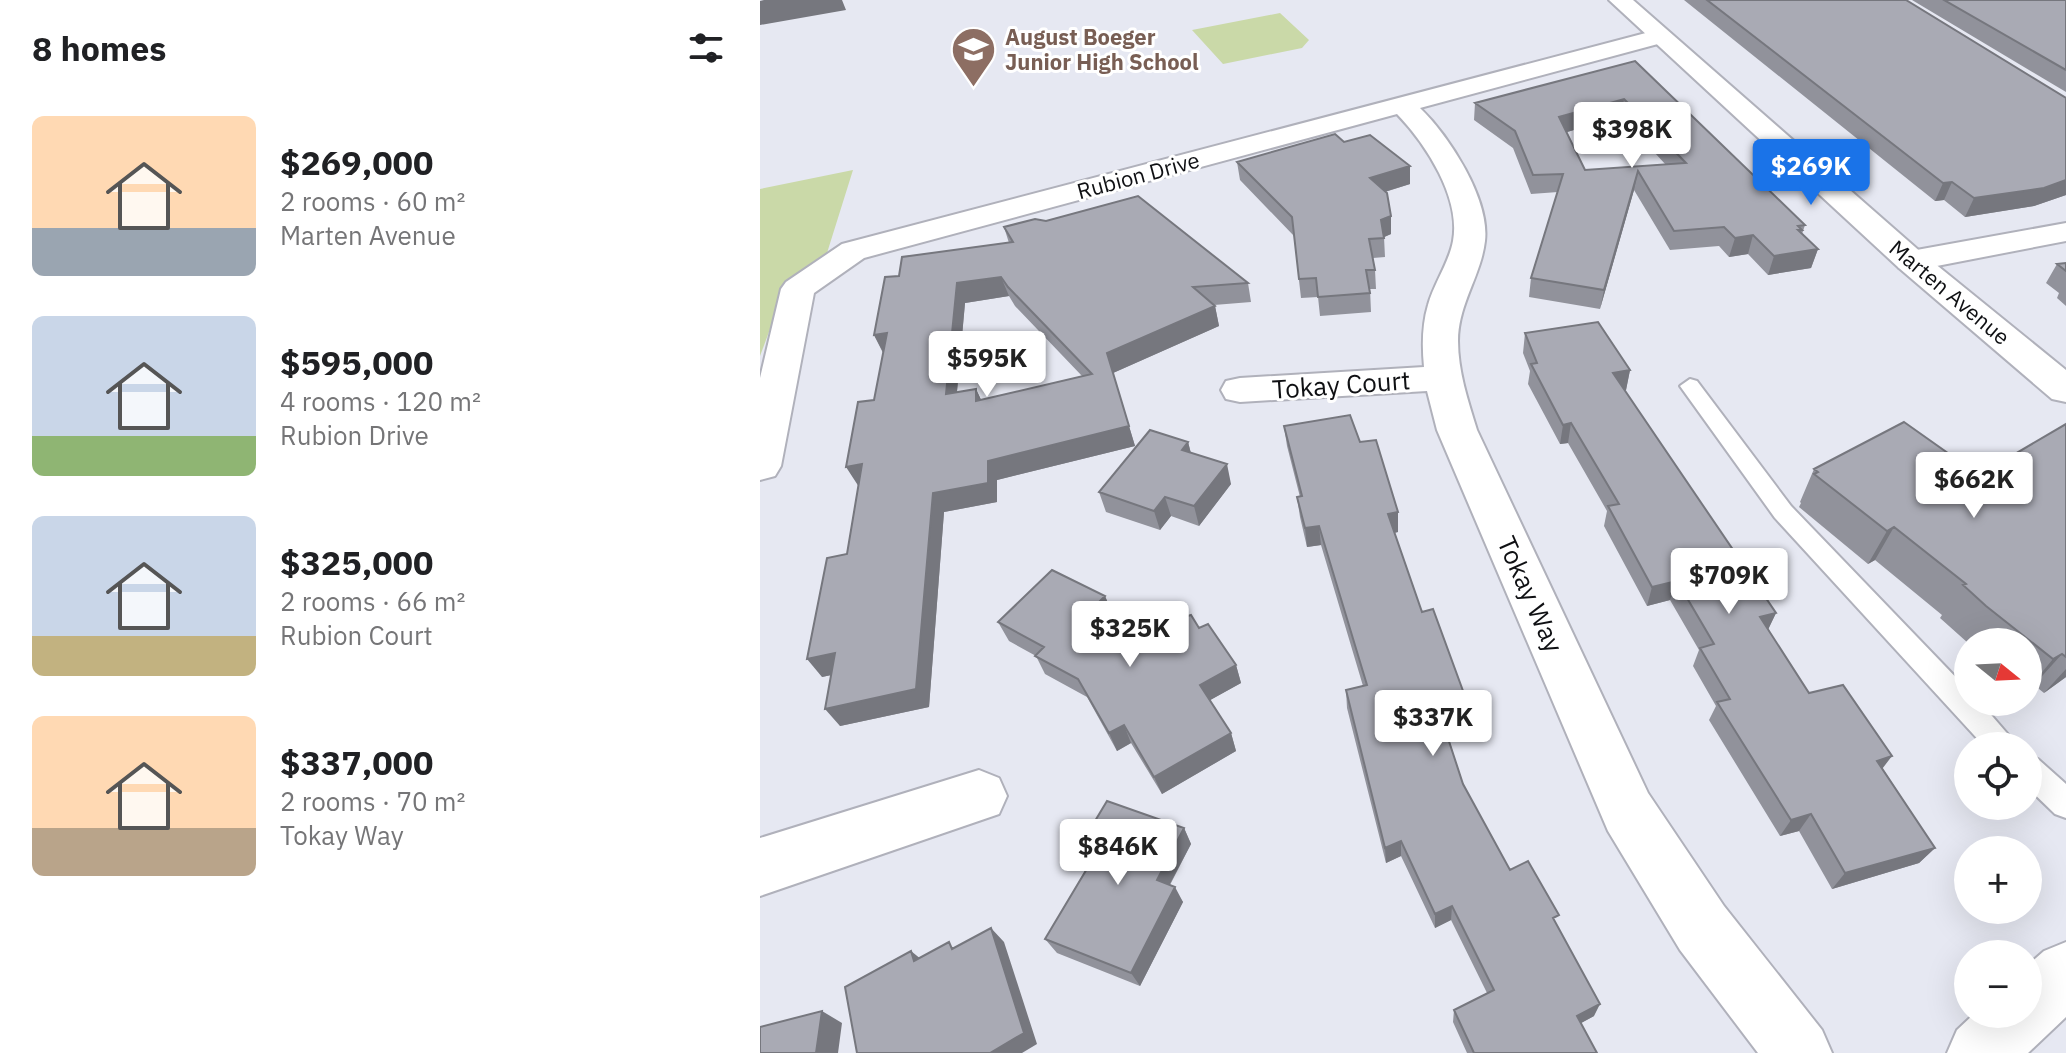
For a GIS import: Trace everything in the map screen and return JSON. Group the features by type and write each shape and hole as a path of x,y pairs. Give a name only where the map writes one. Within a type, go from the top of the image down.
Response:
{"street":[{"name":"Marten Avenue","path":"1620,0 1911,261 2066,390"},
{"name":"Rubion Drive","path":"760,466 798,289 853,251 1661,36"},
{"name":"Tokay Way","path":"1401,104 1430,133 1470,212 1469,243 1445,305 1440,340 1443,378 1457,430 1628,812 1702,928 1799,1053"},
{"path":"1911,261 2066,232"},
{"name":"Tokay Court","path":"1240,390 1443,378"},
{"path":"760,867 979,796"},
{"path":"2042,996 2066,973"},
{"path":"1980,1053 2007,1028"}],"lane":[{"path":"1690,386 1783,512 1990,732"},
{"path":"2042,782 2066,804"}],"green space":[{"path":"1280,13 1309,40 1302,48 1223,64 1192,30"},
{"path":"853,170 827,253 804,272 776,313 760,356 760,189"}],"building":[{"path":"1707,0 1906,0 2066,98 2066,180 2044,188 1974,198 1952,182 1943,183"},
{"path":"1944,0 2066,0 2066,70"},
{"path":"1635,61 1805,225 1798,226 1802,230 1798,230 1818,249 1774,256 1753,235 1735,238 1724,227 1674,231 1638,171 1604,290 1531,278 1563,174 1533,175 1515,131 1475,103","holes":["1624,99 1686,163 1585,170 1559,117"]},
{"path":"1335,134 1344,142 1370,135 1410,166 1370,178 1387,193 1391,216 1381,220 1384,238 1369,239 1375,270 1366,270 1370,293 1318,297 1316,278 1299,279 1292,217 1237,162"},
{"path":"1138,196 1248,283 1193,287 1215,306 1107,353 1129,426 988,461 988,483 933,493 916,689 825,709 835,653 807,659 827,558 847,554 862,464 846,467 858,402 874,400 887,333 874,335 885,277 899,276 902,257 1013,242 1004,227 1035,219 1046,221","holes":["1001,277 1092,374 976,401 976,389 946,394 957,283"]},
{"path":"1598,322 1630,370 1613,373 1776,613 1760,617 1809,693 1843,685 1892,756 1877,761 1935,848 1845,873 1811,814 1791,820 1717,702 1730,699 1700,648 1714,644 1677,581 1652,587 1608,506 1619,504 1571,423 1563,425 1531,364 1537,363 1525,333"},
{"path":"1350,415 1360,442 1376,440 1398,512 1388,514 1422,612 1433,609 1470,710 1441,717 1463,784 1510,870 1528,861 1559,915 1553,918 1600,1004 1577,1016 1597,1053 1474,1053 1454,1010 1494,990 1452,906 1435,914 1401,841 1385,848 1346,690 1367,685 1319,526 1305,528 1297,497 1302,496 1284,426"},
{"path":"1904,422 1979,475 2066,424 2066,657 2062,654 2053,659 2042,650 2042,628 2014,628 1963,585 1966,584 1894,527 1887,531 1814,474 1818,472 1814,469"},
{"path":"1150,430 1188,442 1182,450 1227,464 1194,506 1165,497 1154,511 1099,492"},
{"path":"1052,570 1105,596 1092,609 1149,639 1172,621 1191,615 1199,628 1208,624 1236,665 1200,685 1231,733 1154,777 1124,725 1109,733 1078,679 1035,656 1044,647 998,622"},
{"path":"1107,801 1184,828 1157,880 1175,887 1131,973 1045,939 1091,862 1074,856"},
{"path":"991,928 1024,1033 990,1053 857,1053 845,987 911,951 914,961 949,942 952,949"},
{"path":"822,1011 816,1053 760,1053 760,1027"}],"place":[{"name":"August Boeger Junior High School","path":"974,88"}]}
